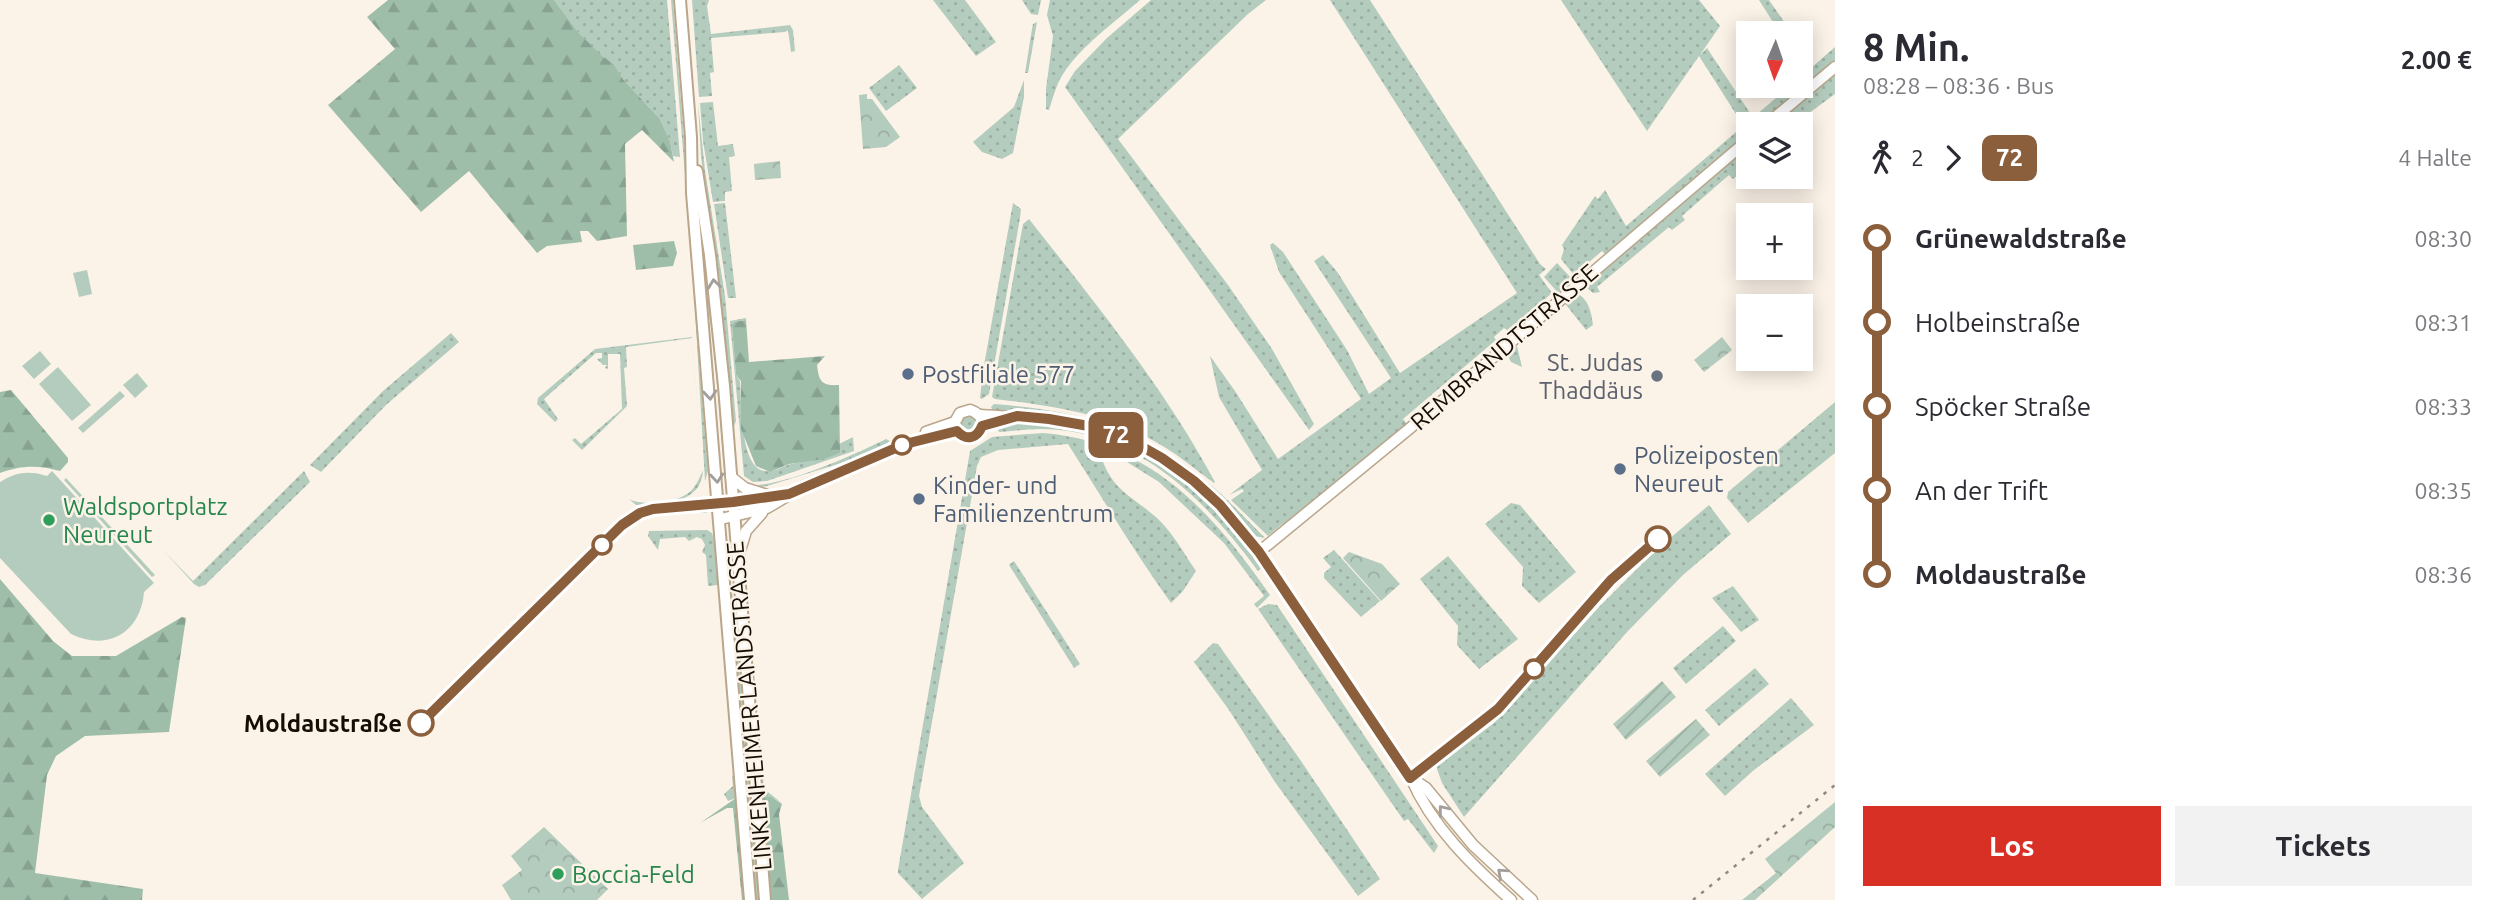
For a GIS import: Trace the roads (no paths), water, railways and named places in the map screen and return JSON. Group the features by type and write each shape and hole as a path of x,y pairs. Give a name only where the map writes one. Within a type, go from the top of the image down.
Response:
{"main road":[{"name":"LINKENHEIMER LANDSTRASSE","path":"680,0 691,137 692,193 721,519 750,900"},
{"name":"LINKENHEIMER LANDSTRASSE","path":"691,137 710,255 765,900"}],"street":[{"path":"1781,112 1835,67"},
{"name":"REMBRANDTSTRASSE","path":"1259,552 1409,429 1736,150"},
{"path":"966,410 974,411 981,421 979,433 972,437 965,437 956,426 960,413 966,410"},
{"path":"981,421 1017,416 1083,425 1111,433 1151,452 1208,493 1259,552 1448,836 1511,900"},
{"path":"737,557 749,526 789,494 914,440 956,426"},
{"path":"731,477 744,488 768,496"},
{"path":"719,503 789,494"},
{"path":"721,519 767,509"},
{"path":"1410,778 1426,788 1473,845 1532,900"}],"railway":[{"path":"1693,900 1835,785"}],"place":[{"name":"Postfiliale 577","path":"908,374"},
{"name":"St. Judas Thaddäus","path":"1657,376"},
{"name":"Polizeiposten Neureut","path":"1620,469"},
{"name":"Kinder- und Familienzentrum","path":"919,499"},
{"name":"Waldsportplatz Neureut","path":"49,520"},
{"name":"Moldaustraße","path":"421,723"},
{"name":"Boccia-Feld","path":"558,874"}]}
